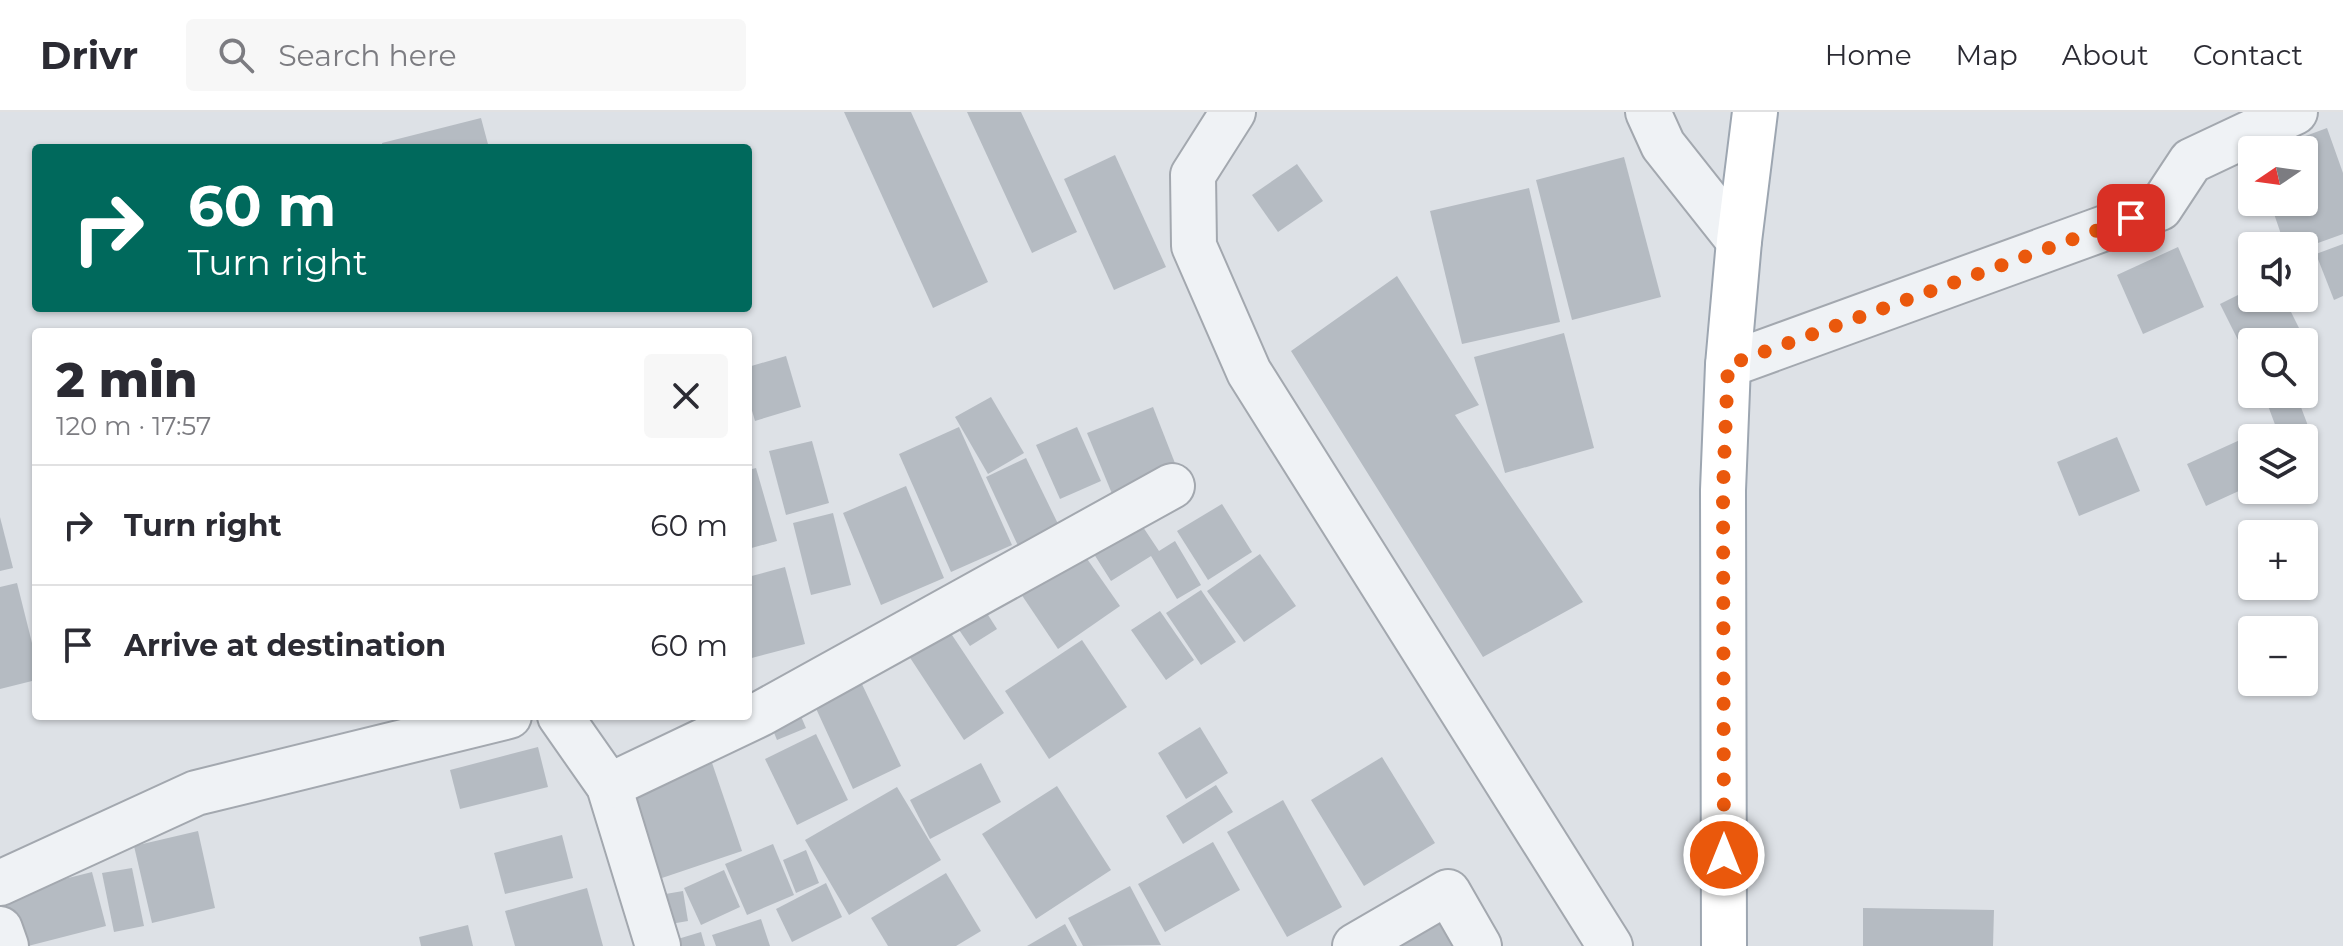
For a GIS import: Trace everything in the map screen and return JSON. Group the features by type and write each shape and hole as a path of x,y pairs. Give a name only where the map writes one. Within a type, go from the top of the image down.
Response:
{"main road":[{"path":"1724,946 1723,490 1728,365 1755,112"}],"street":[{"path":"1233,112 1193,175 1194,246 1249,372 1610,946"},
{"path":"1648,112 1663,145 1739,241"},
{"path":"1728,365 2160,208 2191,161 2295,112"},
{"path":"752,718 1172,486"},
{"path":"0,883 196,793 493,720"},
{"path":"563,720 609,786 658,946"},
{"path":"609,786 747,720"},
{"path":"1355,946 1448,892 1479,946"},
{"path":"0,929 6,946"}],"building":[{"path":"844,112 911,112 988,282 933,308"},
{"path":"967,112 1021,112 1077,232 1032,253"},
{"path":"481,118 488,144 382,144"},
{"path":"2327,128 2343,173 2343,234 2318,243 2318,232 2280,232 2275,216 2318,216 2318,136 2306,136"},
{"path":"1115,155 1166,267 1114,290 1064,179"},
{"path":"1624,157 1661,297 1572,320 1536,180"},
{"path":"1297,164 1323,201 1278,232 1252,195"},
{"path":"1529,188 1560,322 1462,344 1430,211"},
{"path":"2343,244 2343,296 2334,300 2318,253"},
{"path":"2178,247 2204,307 2143,334 2117,275"},
{"path":"1397,276 1479,405 1455,415 1583,602 1483,657 1291,351"},
{"path":"2238,295 2238,312 2291,312 2299,328 2238,328 2238,340 2220,304"},
{"path":"1564,333 1594,448 1505,473 1474,357"},
{"path":"786,356 801,407 755,421 752,411 752,366"},
{"path":"991,397 1024,453 988,474 955,417"},
{"path":"1153,407 1180,476 1115,501 1087,433"},
{"path":"2269,408 2301,408 2307,424 2275,424"},
{"path":"959,427 1012,545 951,572 899,454"},
{"path":"1077,427 1101,481 1060,499 1036,445"},
{"path":"2117,437 2140,491 2079,516 2057,462"},
{"path":"812,441 829,503 786,515 769,451"},
{"path":"2238,441 2238,491 2206,506 2187,464"},
{"path":"1026,458 1061,530 1020,550 986,477"},
{"path":"756,468 777,541 752,548 752,469"},
{"path":"906,486 944,578 881,605 843,513"},
{"path":"1222,504 1252,552 1208,580 1177,531"},
{"path":"1133,512 1159,551 1175,541 1201,585 1177,599 1151,556 1111,581 1087,543"},
{"path":"833,513 851,585 811,595 793,523"},
{"path":"0,517 13,568 0,571"},
{"path":"1076,543 1120,606 1058,649 1015,585"},
{"path":"1260,554 1296,606 1244,642 1207,591"},
{"path":"785,567 805,644 752,658 752,576"},
{"path":"17,583 32,643 32,681 0,689 0,587"},
{"path":"1201,590 1236,642 1201,665 1166,613"},
{"path":"981,604 997,629 970,646 953,621"},
{"path":"1160,611 1194,660 1166,680 1131,630"},
{"path":"944,623 1004,713 964,740 905,650"},
{"path":"1082,640 1127,707 1049,759 1005,691"},
{"path":"860,680 901,766 853,789 813,702"},
{"path":"797,707 806,728 777,740 768,718"},
{"path":"1200,727 1228,773 1186,799 1158,753"},
{"path":"816,734 848,800 797,825 765,759"},
{"path":"538,747 548,787 460,809 450,770"},
{"path":"709,754 742,851 656,880 625,783"},
{"path":"1382,757 1435,843 1364,886 1311,800"},
{"path":"981,763 1001,802 930,839 910,800"},
{"path":"1216,785 1233,812 1183,844 1166,816"},
{"path":"1057,786 1111,870 1036,919 982,834"},
{"path":"897,787 941,860 849,915 805,840"},
{"path":"1283,800 1342,907 1287,937 1227,832"},
{"path":"198,831 215,908 152,923 134,846"},
{"path":"562,835 573,878 505,894 494,853"},
{"path":"1213,842 1240,890 1165,932 1138,884"},
{"path":"773,844 794,895 747,915 725,864"},
{"path":"806,850 819,883 796,893 783,860"},
{"path":"132,868 144,926 114,932 102,873"},
{"path":"724,870 740,907 701,925 684,888"},
{"path":"92,872 106,926 28,946 14,946 1,895"},
{"path":"946,873 981,931 956,946 888,946 871,918"},
{"path":"826,883 842,917 792,942 776,909"},
{"path":"1130,886 1161,945 1083,946 1068,918"},
{"path":"587,888 603,946 515,946 505,911"},
{"path":"683,891 688,921 653,927 648,897"},
{"path":"1432,905 1458,946 1369,946"},
{"path":"1863,908 1994,910 1993,946 1863,946"},
{"path":"761,919 770,946 716,946 712,935"},
{"path":"1065,924 1077,946 1027,946"},
{"path":"468,925 473,946 421,946 419,937"},
{"path":"701,932 705,946 658,946 658,945"}],"route":[{"path":"1724,855 1723,490 1728,365 2131,218"}]}
